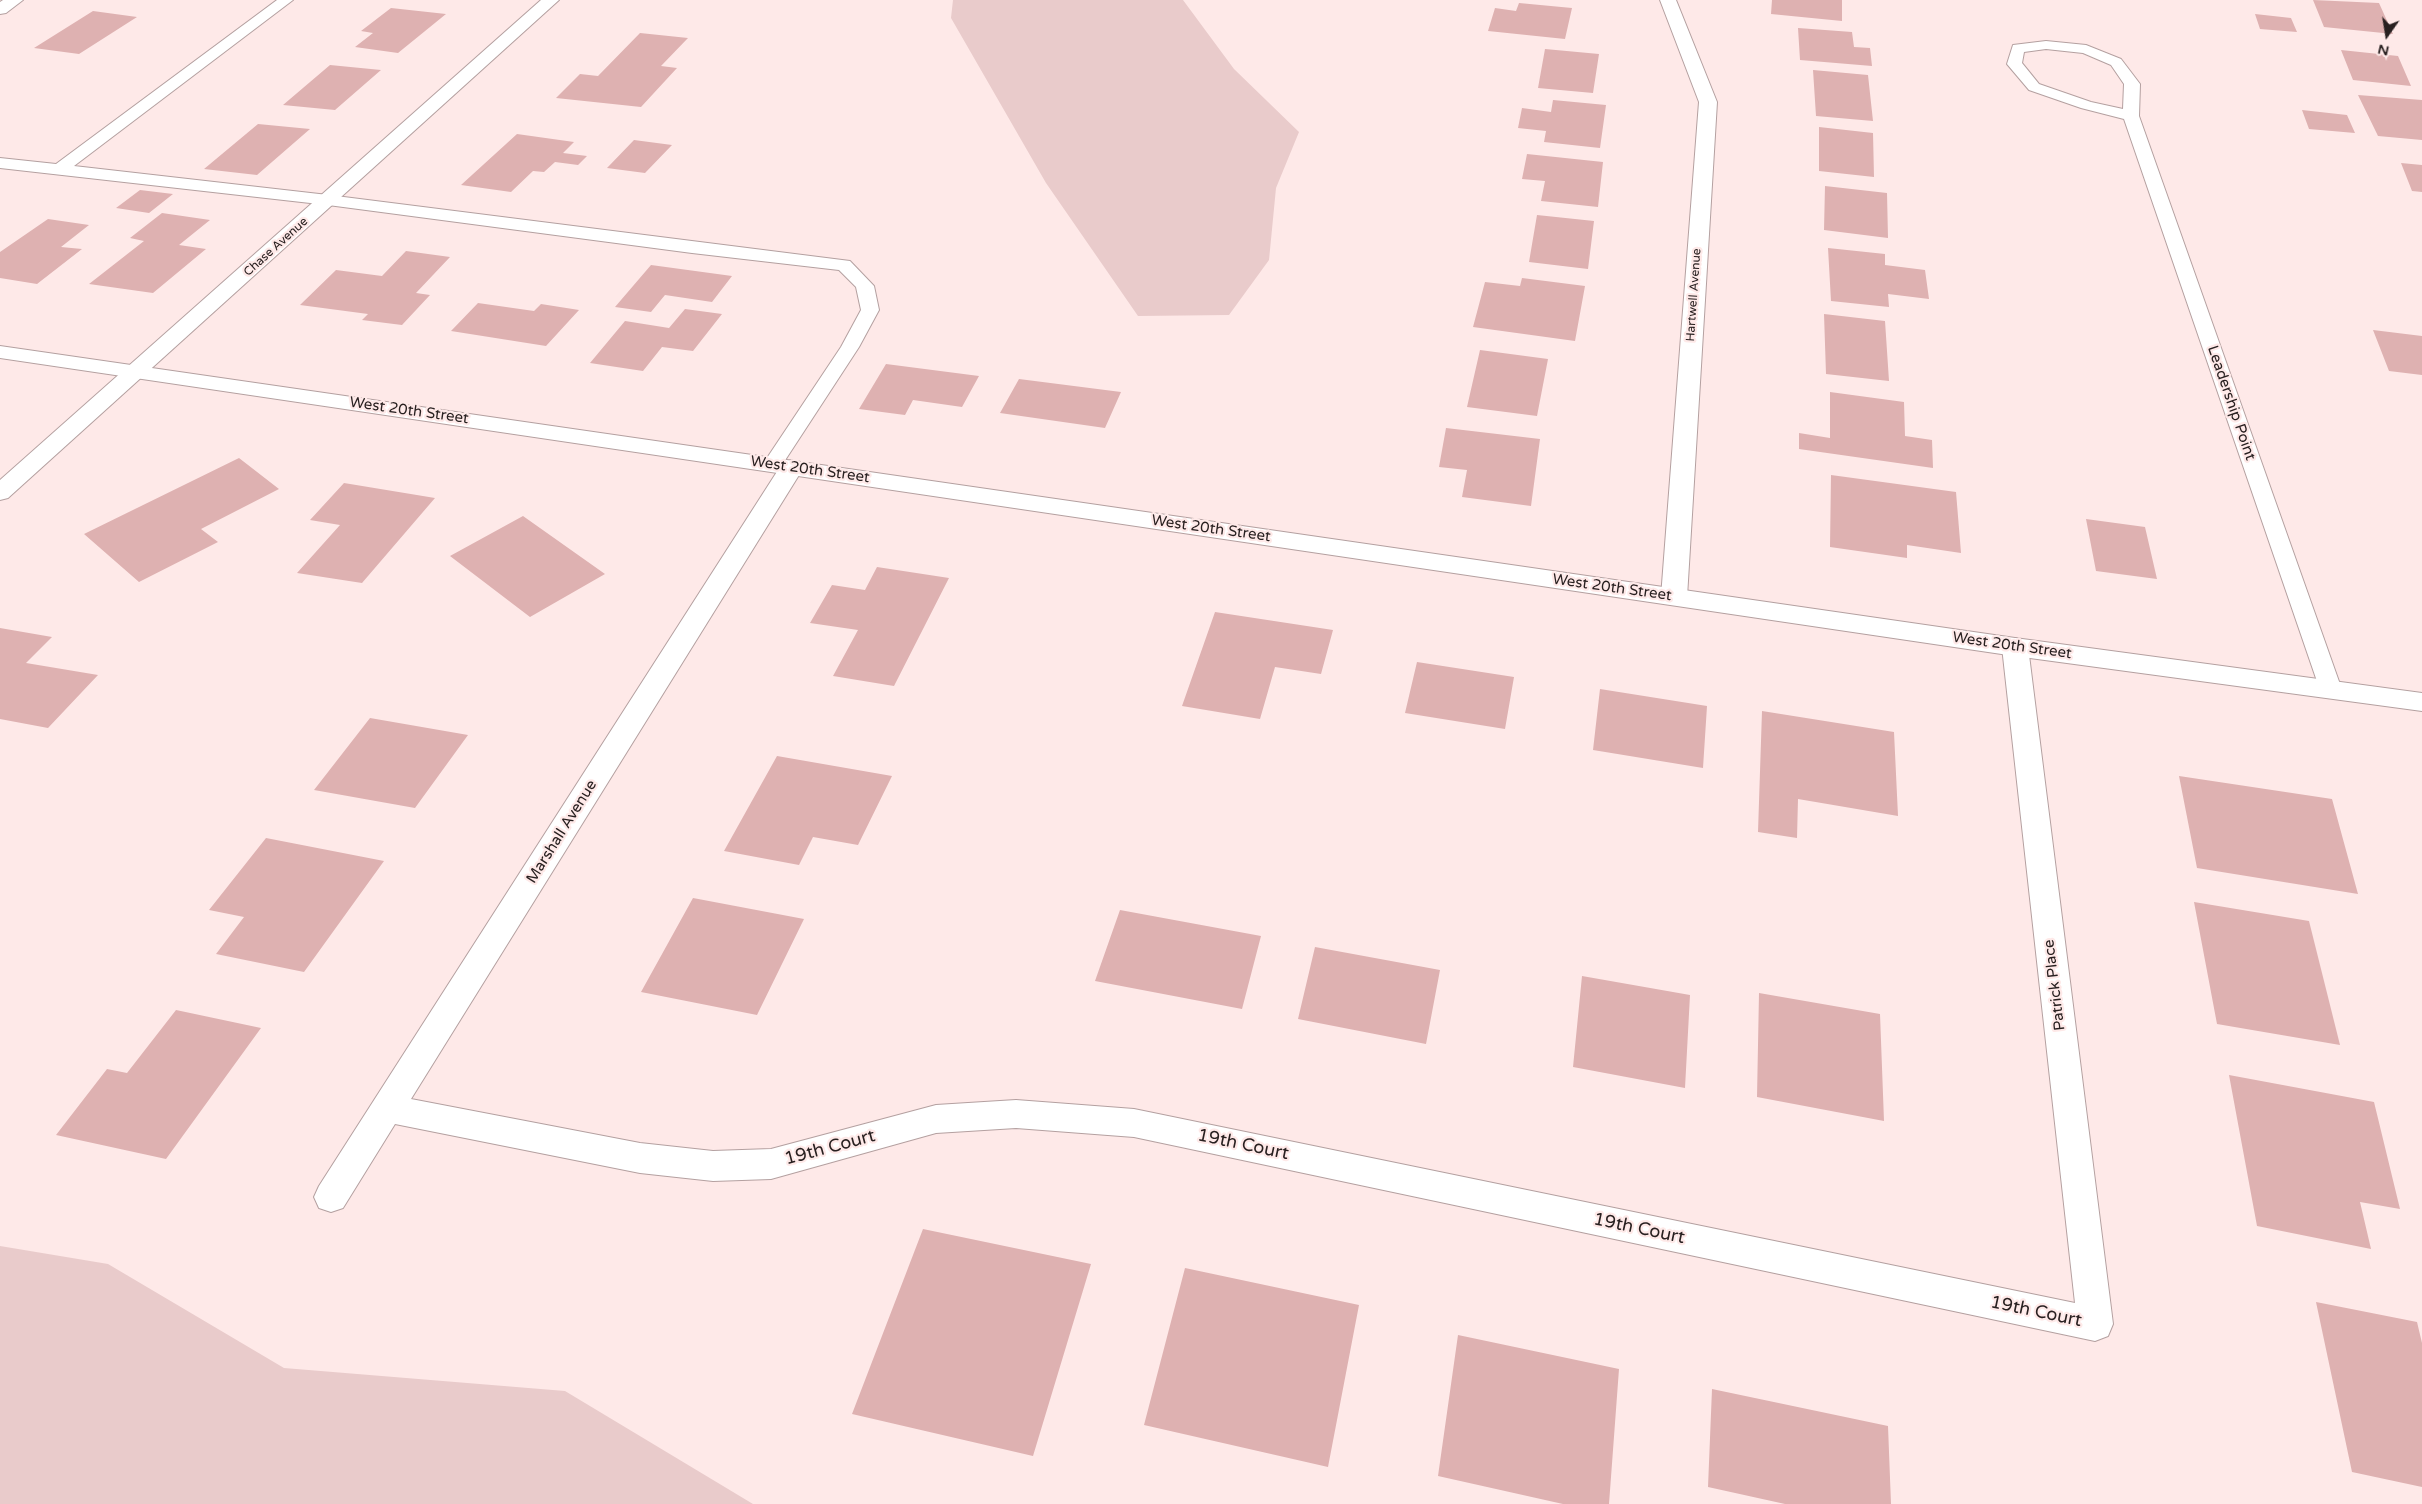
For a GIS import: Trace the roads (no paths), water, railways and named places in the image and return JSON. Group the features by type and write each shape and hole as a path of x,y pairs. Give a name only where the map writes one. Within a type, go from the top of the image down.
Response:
{"street":[{"path":"0,9 15,0"},
{"name":"Chase Avenue","path":"0,493 551,0"},
{"name":"Hartwell Avenue","path":"1668,0 1708,102 1674,597"},
{"name":"West 20th Street","path":"0,352 2015,647 2422,702"},
{"name":"Marshall Avenue","path":"331,1197 782,466"},
{"name":"Patrick Place","path":"2015,647 2095,1324"},
{"name":"19th Court","path":"387,1108 640,1158 713,1166 771,1164 936,1119 1016,1114 1134,1123 2095,1324"}],"lane":[{"path":"59,170 286,0"},
{"name":"Leadership Point","path":"2131,116 2086,105 2034,87 2014,64 2018,48 2046,45 2086,49 2116,62 2132,84 2131,116 2332,690"},
{"path":"0,163 328,200 692,248 844,265 864,286 870,310 782,466"}]}
